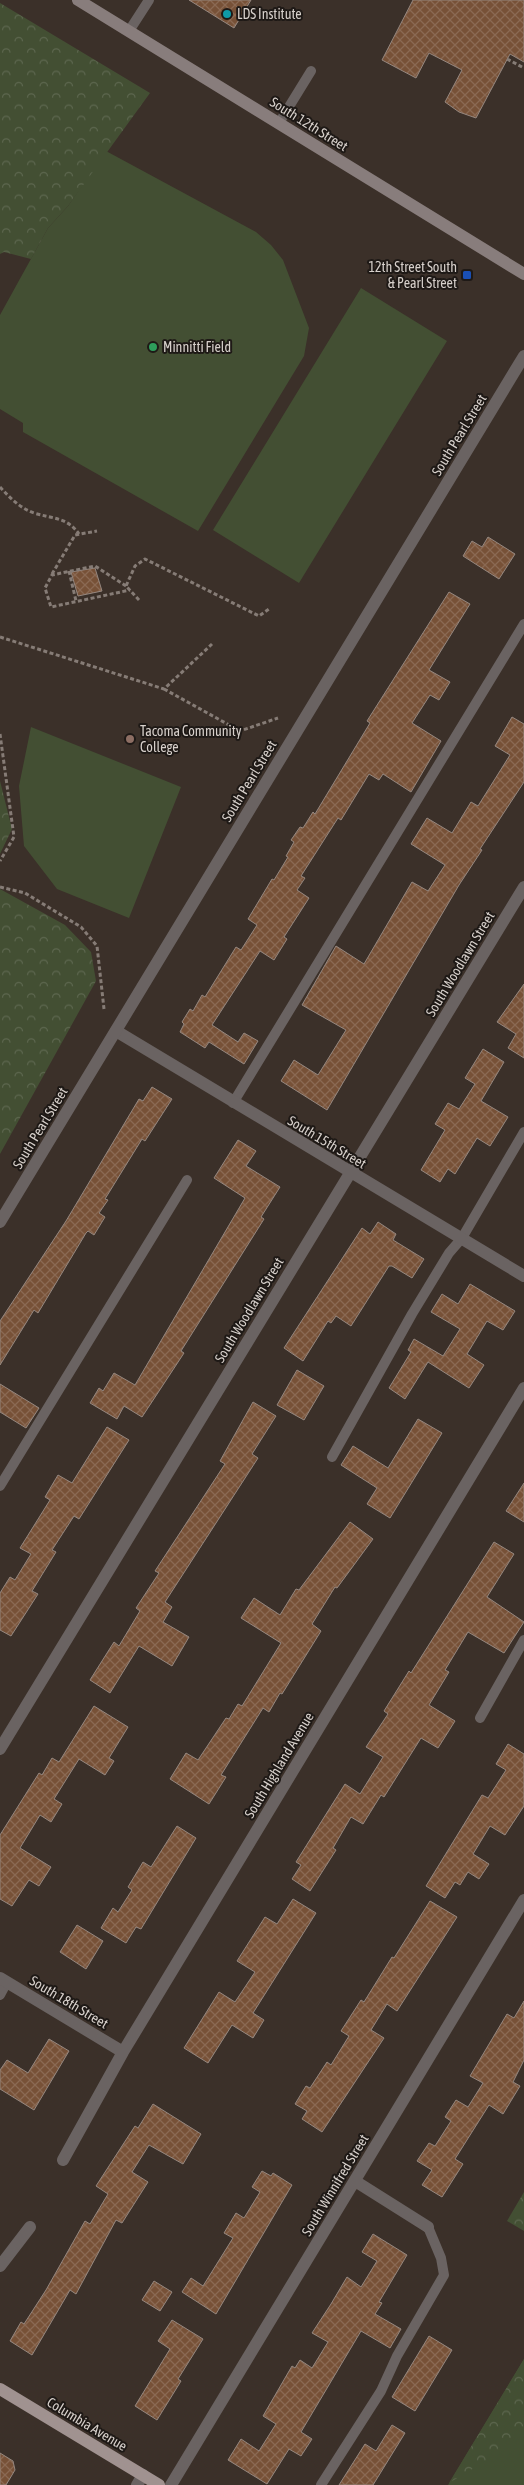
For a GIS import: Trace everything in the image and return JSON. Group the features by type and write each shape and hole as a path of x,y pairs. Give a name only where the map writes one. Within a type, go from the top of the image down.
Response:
{"main road":[{"name":"South 12th Street","path":"78,0 524,274"},
{"name":"Columbia Avenue","path":"0,2389 140,2480 159,2485"}],"street":[{"name":"South Pearl Street","path":"0,1222 524,356"},
{"name":"South Woodlawn Street","path":"0,1749 524,887"},
{"name":"South 15th Street","path":"116,1031 524,1276"},
{"name":"South Highland Avenue","path":"63,2160 123,2052 524,1388"},
{"name":"South Winnifred Street","path":"171,2485 524,1900"},
{"name":"South 18th Street","path":"4,1980 123,2052"},
{"path":"355,2181 428,2227"},
{"path":"0,2266 30,2227"}],"lane":[{"path":"129,32 150,0"},
{"path":"279,123 311,71"},
{"path":"233,1103 524,624"},
{"path":"332,1457 412,1314 450,1253 462,1238 524,1132"},
{"path":"0,1486 187,1180"},
{"path":"480,1718 524,1640"},
{"path":"0,1995 4,1980"},
{"path":"321,2485 381,2391 397,2356 444,2275 441,2258 428,2227"}],"path":[{"path":"507,59 524,68"},
{"path":"0,487 23,508 34,513 64,519 70,522 79,534"},
{"path":"97,531 75,534 45,588 51,607 130,590"},
{"path":"126,586 135,566 145,559 260,616 269,609"},
{"path":"52,575 95,566 126,586 139,600"},
{"path":"69,571 76,601"},
{"path":"0,637 164,690 240,731 278,718"},
{"path":"164,690 212,644"},
{"path":"0,734 14,837 0,861"},
{"path":"0,887 25,893 81,927 96,946 104,1009"}],"green space":[{"path":"0,3 150,93 68,206 48,228 31,259 4,252 0,254"},
{"name":"Minnitti Field","path":"106,151 256,232 271,245 283,260 309,328 304,356 198,531 23,432 23,423 0,409 0,315 48,228 68,206"},
{"path":"361,288 447,341 299,583 213,530"},
{"path":"31,727 181,787 129,918 57,889 24,846 19,786"},
{"path":"0,781 12,829 0,854"},
{"path":"0,889 65,925 91,952 96,981 0,1154"},
{"path":"524,2192 524,2231 507,2221"},
{"path":"524,2359 524,2485 448,2485"},
{"path":"524,2359 524,2440 514,2444 449,2483"}],"building":[{"name":"LDS Institute","path":"189,0 251,0 234,28"},
{"path":"413,0 524,0 524,62 510,54 476,118 459,112 445,102 462,70 429,53 416,78 382,60"},
{"path":"488,537 515,554 499,579 463,556 472,541 482,547"},
{"path":"95,568 102,591 78,596 71,572"},
{"path":"449,592 470,604 429,670 450,682 439,700 430,695 412,723 441,741 411,792 383,774 379,780 369,774 341,820 338,818 301,876 305,878 297,890 309,898 284,937 287,939 274,960 260,951 212,1025 238,1042 244,1033 258,1041 244,1064 209,1042 205,1048 180,1032 184,1024 182,1022 190,1009 193,1011 202,995 205,997 236,947 241,950 257,925 248,919 272,879 274,880 288,857 286,856 294,842 291,840 300,827 303,828 313,812 315,814 370,723 367,721"},
{"path":"512,717 524,724 524,782 480,849 482,850 459,885 327,1110 281,1081 294,1060 318,1075 346,1030 302,1005 336,946 364,964 412,882 428,891 445,865 411,844 427,818 452,833 471,802 478,806 510,755 495,746"},
{"path":"524,984 524,1058 508,1048 516,1034 497,1022"},
{"path":"483,1049 504,1062 481,1101 508,1117 490,1146 477,1138 455,1174 448,1169 440,1182 421,1170 445,1130 435,1124 448,1103 459,1109 475,1084 465,1078"},
{"path":"152,1087 172,1099 145,1141 142,1139 105,1199 108,1200 99,1213 105,1217 94,1235 88,1231 86,1233 38,1313 34,1310 0,1365 0,1321 66,1221 139,1099 143,1101"},
{"path":"238,1140 256,1151 246,1166 280,1187 261,1217 264,1219 181,1351 184,1353 142,1417 124,1406 117,1419 90,1403 99,1388 103,1391 114,1373 135,1385 245,1198 214,1178"},
{"path":"378,1222 396,1234 393,1240 424,1259 412,1278 389,1266 351,1326 336,1316 331,1323 328,1321 303,1361 284,1348 362,1228 370,1234"},
{"path":"470,1284 515,1311 503,1330 487,1321 467,1354 484,1365 469,1388 428,1362 405,1399 389,1388 411,1352 408,1350 414,1339 443,1356 460,1329 431,1312 442,1294 458,1304"},
{"path":"297,1370 324,1386 304,1420 277,1405"},
{"path":"0,1384 39,1408 26,1428 0,1412"},
{"path":"253,1402 276,1416 252,1454 258,1458 165,1602 172,1607 163,1622 189,1637 172,1666 139,1646 110,1693 90,1680 114,1642 119,1646 140,1611 136,1608 159,1573 155,1571 225,1464 220,1461"},
{"path":"418,1419 442,1433 390,1518 367,1504 377,1488 341,1465 353,1446 388,1468"},
{"path":"107,1427 129,1440 79,1519 74,1516 52,1550 56,1552 32,1591 38,1594 11,1636 0,1630 0,1593 10,1577 15,1580 31,1554 20,1548 50,1500 45,1497 58,1475 72,1483"},
{"path":"524,1483 524,1522 506,1511"},
{"path":"350,1522 373,1539 337,1588 335,1587 312,1624 321,1631 269,1712 263,1708 221,1775 226,1777 209,1804 170,1779 186,1753 198,1760 226,1718 229,1719 238,1704 242,1706 281,1643 241,1618 254,1598 280,1615 296,1589 299,1590"},
{"path":"494,1542 514,1554 487,1597 524,1622 504,1653 468,1632 445,1670 449,1672 429,1705 455,1721 438,1748 421,1738 384,1797 381,1795 363,1824 351,1817 333,1848 336,1850 310,1891 292,1879 301,1865 296,1862 345,1784 360,1794 383,1757 366,1747 388,1714 384,1711 409,1671 411,1673"},
{"path":"94,1706 128,1727 109,1758 114,1761 105,1775 79,1759 54,1799 62,1804 51,1822 40,1815 20,1848 51,1867 39,1886 29,1880 12,1906 0,1899 0,1835 39,1773 42,1775 52,1758 59,1762"},
{"path":"508,1744 524,1754 524,1806 505,1835 490,1826 473,1854 489,1864 479,1879 468,1872 460,1885 455,1882 445,1898 426,1886 482,1795 488,1798 506,1770 496,1764"},
{"path":"177,1826 196,1838 141,1929 136,1927 126,1943 101,1928 113,1908 118,1912 132,1890 128,1887 143,1862 151,1867"},
{"path":"293,1899 316,1913 253,2013 264,2020 253,2038 232,2025 208,2063 184,2048 219,1992 235,2002 255,1972 237,1961 265,1917 277,1924"},
{"path":"430,1901 457,1917 397,2011 387,2004 371,2030 384,2038 322,2132 302,2119 307,2111 295,2104 306,2086 310,2088 327,2062 331,2065 349,2036 341,2031 361,2000 364,2002"},
{"path":"77,1925 103,1941 86,1969 60,1952"},
{"path":"524,2001 524,2060 513,2082 520,2086 503,2114 489,2105 455,2159 463,2164 442,2197 422,2185 432,2170 417,2161 429,2143 435,2146 451,2121 445,2117 456,2100 468,2107 483,2083 470,2076 507,2014 514,2018"},
{"path":"49,2039 69,2051 34,2110 0,2089 0,2070 7,2060 28,2073"},
{"path":"153,2104 201,2134 183,2164 149,2145 132,2172 148,2182 122,2223 116,2220 76,2294 70,2290 32,2355 10,2341 21,2322 24,2324 46,2290 85,2221 90,2224 108,2194 96,2186 135,2126 138,2128"},
{"path":"262,2171 271,2176 273,2173 292,2185 216,2314 182,2292 191,2278 203,2286 233,2238 224,2233 236,2213 244,2218 260,2192 252,2187"},
{"path":"373,2234 407,2255 379,2302 382,2303 375,2314 401,2329 390,2348 361,2331 301,2432 312,2439 301,2456 289,2449 267,2484 228,2460 241,2439 259,2451 276,2424 263,2416 292,2366 295,2368 300,2360 312,2368 328,2342 312,2333 347,2277 361,2287 377,2261 362,2252"},
{"path":"154,2281 172,2292 160,2311 142,2300"},
{"path":"172,2320 203,2339 178,2379 181,2381 157,2420 135,2406 170,2349 158,2341"},
{"path":"429,2336 452,2350 415,2411 392,2397"},
{"path":"392,2425 405,2433 373,2485 339,2485 365,2444 376,2451"},
{"path":"0,2453 13,2461 15,2470 6,2485 0,2485"}],"place":[{"name":"LDS Institute","path":"227,14"},
{"name":"12th Street South & Pearl Street","path":"467,275"},
{"name":"Minnitti Field","path":"153,347"},
{"name":"Tacoma Community College","path":"130,739"}]}
